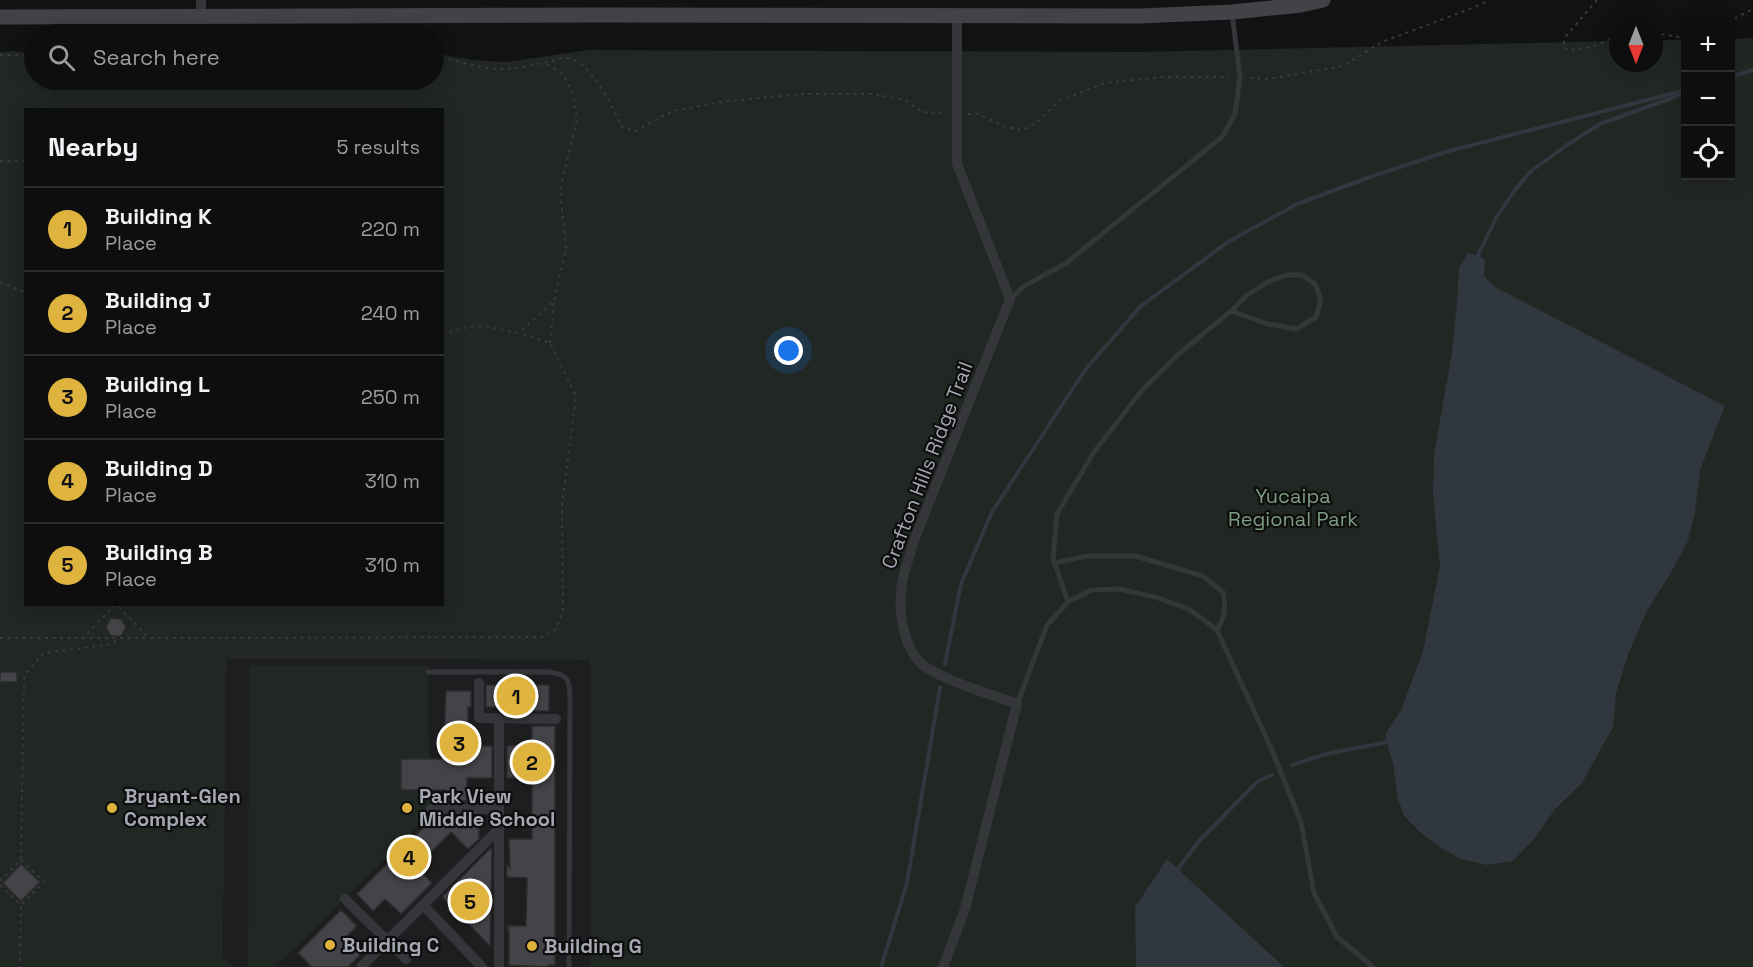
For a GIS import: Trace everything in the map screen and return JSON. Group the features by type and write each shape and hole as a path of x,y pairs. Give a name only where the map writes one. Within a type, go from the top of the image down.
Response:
{"main road":[{"path":"0,17 1140,16 1232,12 1301,5 1323,0"}],"street":[{"path":"201,0 201,16"},
{"path":"957,17 957,164 1010,298"},
{"name":"Crafton Hills Ridge Trail","path":"1010,298 913,543 902,584 902,617 908,645 922,664 946,677 1017,704"},
{"path":"479,683 479,718 556,719"},
{"path":"943,967 965,909 1017,704"},
{"path":"499,719 499,967"},
{"path":"431,809 499,809"},
{"path":"361,967 499,829"},
{"path":"345,899 406,959"},
{"path":"423,905 482,967"}],"lane":[{"path":"1010,298 1024,286 1065,264 1222,137 1236,114 1240,77 1232,12"},
{"path":"1068,602 1053,558 1057,514 1094,452 1143,389 1180,353 1246,296 1269,282 1287,274 1302,275 1314,284 1321,298 1316,317 1296,329 1268,324 1231,311"},
{"path":"1054,563 1087,556 1135,556 1203,576 1223,592 1226,606 1217,630"},
{"path":"1017,704 1047,625 1068,602 1091,590 1119,589 1155,597 1189,609 1217,630 1271,748 1301,822 1314,893 1337,937 1373,967"},
{"path":"428,672 549,672 564,676 569,683 569,967"}],"path":[{"path":"1597,0 1566,36 1563,45 1566,49 1575,51 1609,39"},
{"path":"1735,18 1753,9"},
{"path":"1663,34 1681,37"},
{"path":"0,55 24,56"},
{"path":"0,638 543,637 556,628 563,611 562,505 576,396 550,344 554,301 566,248 560,190 577,120 574,97 564,75 546,62"},
{"path":"0,161 24,161"},
{"path":"0,282 24,292"},
{"path":"519,333 554,301"},
{"path":"444,333 468,327 484,326 519,333 550,344"},
{"path":"81,639 114,606"},
{"path":"118,606 149,639"},
{"path":"0,880 21,860 24,679 44,653 113,644 116,642 115,639"},
{"path":"20,967 21,905 44,882 21,860"},
{"path":"0,885 21,905"}],"shaded area":[{"path":"1468,253 1478,255 1485,260 1484,276 1493,286 1725,406 1700,470 1695,512 1688,541 1647,611 1629,652 1616,693 1613,727 1582,783 1555,809 1534,839 1513,861 1487,865 1461,859 1441,848 1422,834 1404,816 1398,799 1393,764 1385,734 1401,710 1423,651 1440,566 1433,495 1434,454 1452,353 1459,268"},
{"name":"Park View Middle School","path":"227,659 590,660 590,967 234,967 223,956"},
{"path":"1167,859 1284,967 1136,967 1135,907"}],"green space":[{"name":"Yucaipa Regional Park","path":"1753,38 1753,967 590,967 590,660 227,659 223,956 234,967 0,967 0,52 24,52 24,90 444,90 444,55 472,60 506,62 588,50 1138,52 1609,41 1609,72 1663,72 1663,40 1681,40 1681,180 1735,180 1735,39"},
{"path":"249,665 428,666 429,759 401,759 401,790 431,790 431,813 276,967 248,967"}],"building":[{"path":"111,618 121,619 126,627 121,636 111,636 106,627"},
{"path":"0,672 17,672 17,682 0,682"},
{"path":"486,685 549,685 549,711 532,711 532,707 486,707"},
{"path":"446,691 471,691 471,707 468,707 468,746 492,746 492,778 467,778 467,801 446,801 446,790 401,790 401,759 443,759"},
{"path":"532,726 555,726 555,965 548,965 548,967 509,965 509,927 507,930 507,926 526,926 527,878 507,877 507,865 510,868 509,839 532,839 532,778 507,778 507,746 532,745"},
{"path":"435,816 479,817 479,839 468,849 451,832 416,867 432,883 401,914 385,899 373,911 357,894"},
{"path":"490,849 492,850 490,946 463,918 460,922 448,910 452,906 442,897"},
{"path":"21,864 40,882 21,901 3,883"},
{"name":"Building C","path":"341,910 357,926 346,937 362,953 348,967 312,967 298,953"}],"waterway":[{"path":"1735,75 1753,70"},
{"path":"945,664 961,584 992,512 1085,370 1141,306 1228,242 1297,204 1449,151 1681,91"},
{"path":"1478,255 1496,218 1531,171 1600,124 1681,94"},
{"path":"881,967 907,883 940,687"},
{"path":"1292,765 1326,754 1388,742"},
{"path":"1178,869 1199,841 1258,781 1272,775"}],"place":[{"name":"Building K","path":"516,696"},
{"name":"Building L","path":"459,743"},
{"name":"Building J","path":"532,762"},
{"name":"Bryant-Glen Complex","path":"112,808"},
{"name":"Park View Middle School","path":"407,808"},
{"name":"Building D","path":"409,857"},
{"name":"Building B","path":"470,901"},
{"name":"Building C","path":"330,945"},
{"name":"Building G","path":"532,946"}]}
